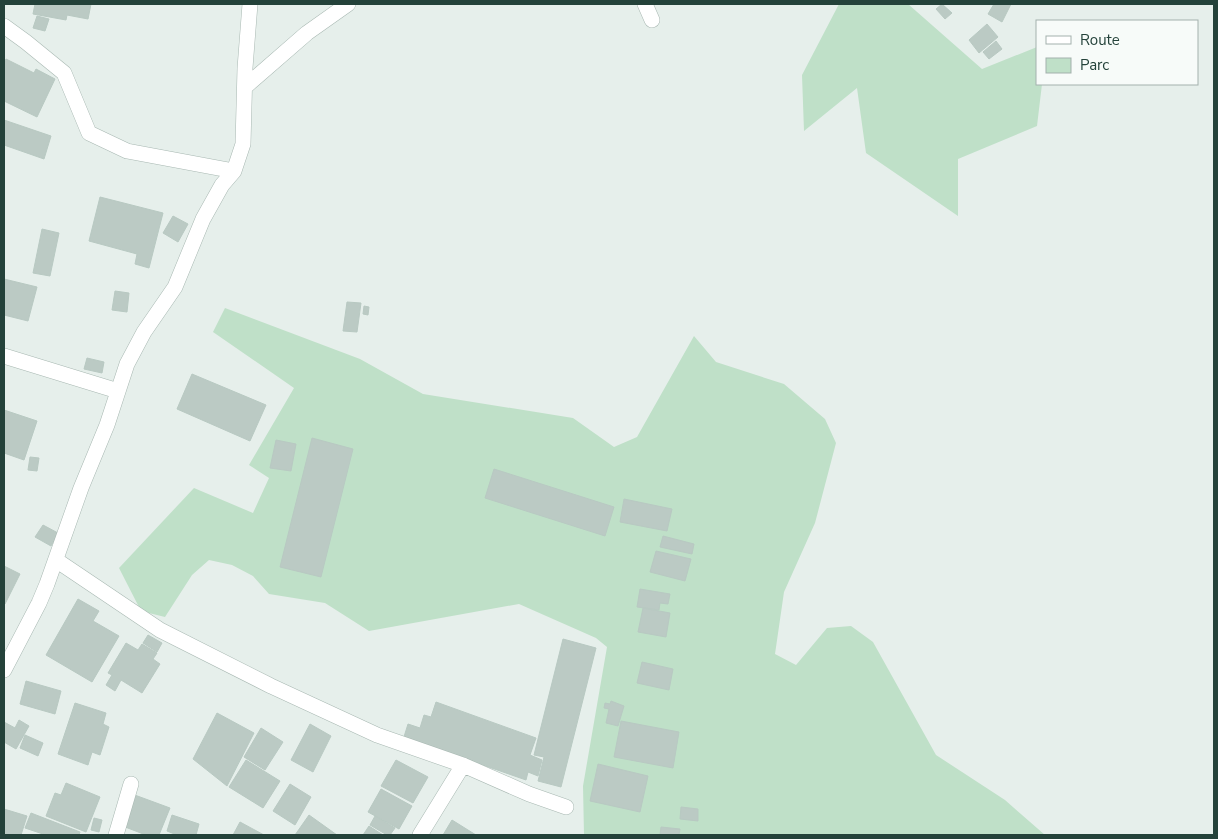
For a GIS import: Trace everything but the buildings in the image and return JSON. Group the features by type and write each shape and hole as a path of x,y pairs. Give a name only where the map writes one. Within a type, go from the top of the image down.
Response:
{"street":[{"path":"4,670 39,603 127,364 144,332 175,287 203,219 222,185 234,171 243,144 244,87 250,4"},
{"path":"244,87 307,33 348,4"},
{"path":"645,4 652,20"},
{"path":"4,26 64,73 89,133 127,151 234,171"},
{"path":"4,356 118,391"},
{"path":"56,560 160,630 270,686 377,735 463,765 529,794 566,807"},
{"path":"420,835 463,765"},
{"path":"116,835 131,784"}],"green space":[{"path":"839,4 908,4 982,69 1036,47 1036,85 1042,85 1037,126 958,159 958,216 866,153 857,88 804,131 802,75"},
{"path":"225,308 360,359 423,394 573,418 614,447 637,437 694,336 716,362 784,384 825,419 836,443 815,523 784,592 775,654 796,665 827,628 851,626 873,642 936,755 1005,800 1045,835 584,835 583,786 607,647 596,638 519,604 369,631 325,603 269,594 253,576 232,565 209,560 192,575 165,617 141,611 119,568 194,488 253,513 269,478 249,465 294,388 213,332"}]}
